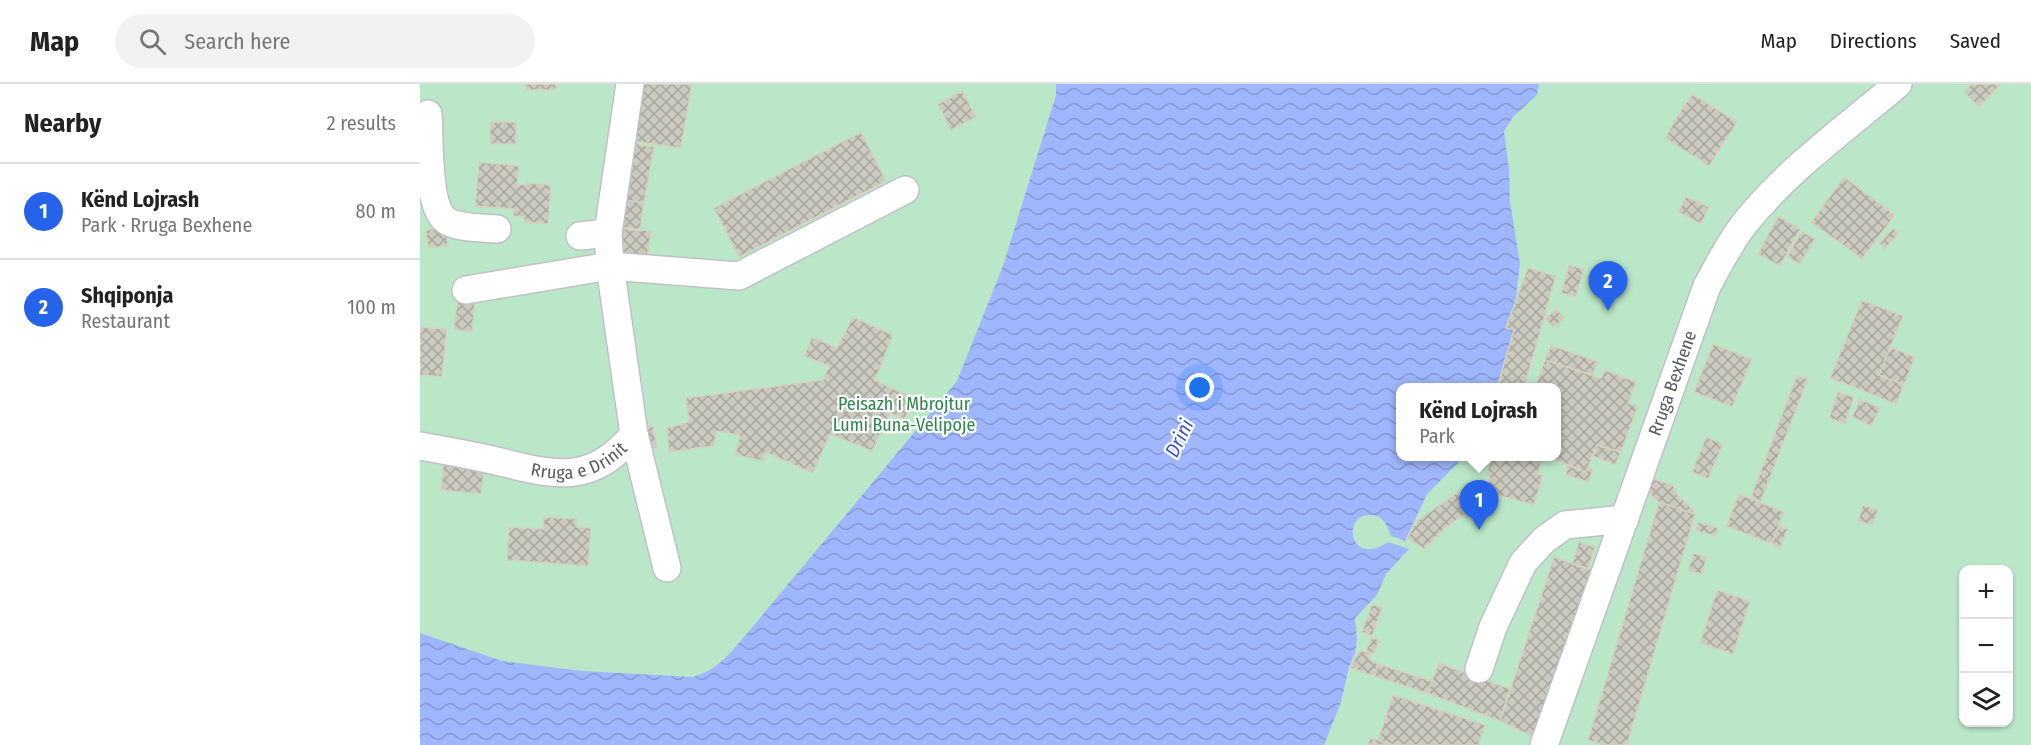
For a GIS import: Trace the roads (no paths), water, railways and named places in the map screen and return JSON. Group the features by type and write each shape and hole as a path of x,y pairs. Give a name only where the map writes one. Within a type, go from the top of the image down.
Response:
{"street":[{"name":"Rruga e Drinit","path":"420,446 486,458 535,471 568,473 586,470 606,461 620,451 634,434 610,266 608,233 630,84"},
{"name":"Rruga Bexhene","path":"1544,745 1707,286 1729,247 1769,196 1822,147 1898,84"},
{"path":"432,114 433,197 438,212 448,221 497,229"},
{"path":"466,290 610,266 739,276 905,190"},
{"path":"580,236 608,233"},
{"path":"634,434 667,568"},
{"path":"1479,669 1492,627 1523,563 1544,540 1565,525 1625,519"}],"water":[{"name":"Drini","path":"1056,84 1539,84 1537,95 1513,117 1504,131 1510,202 1520,263 1516,298 1506,328 1514,330 1498,383 1396,383 1396,461 1460,461 1427,494 1405,541 1391,536 1386,524 1378,516 1369,515 1360,518 1355,523 1354,539 1365,549 1375,548 1388,542 1409,549 1386,574 1377,595 1355,618 1357,639 1355,653 1349,667 1341,702 1324,745 420,745 420,633 502,661 582,671 692,677 718,665 731,652 957,381 1003,266 1056,95"}],"place":[{"name":"Shqiponja","path":"1608,311"},
{"name":"Kënd Lojrash","path":"1479,530"}],"park label":[{"name":"Peisazh i Mbrojtur Lumi Buna-Velipoje","path":"904,414"}]}
